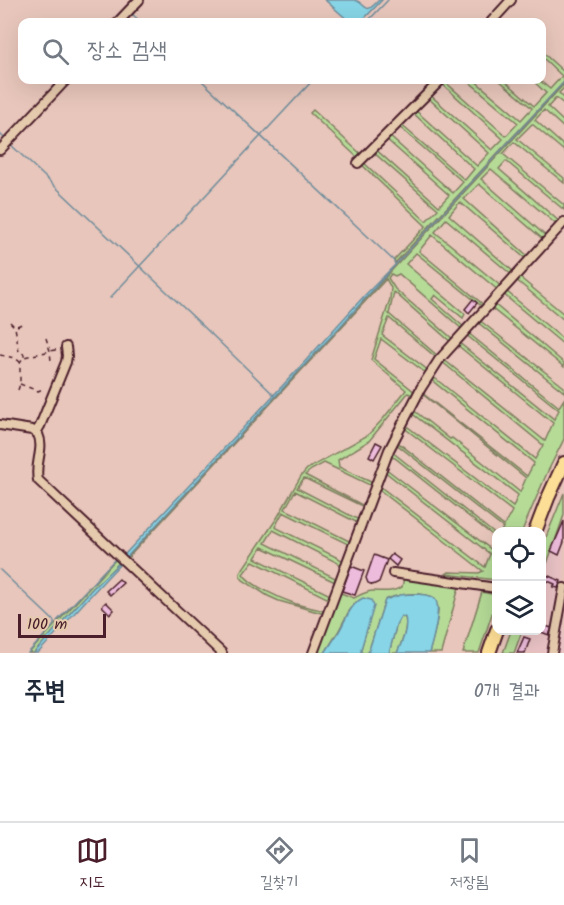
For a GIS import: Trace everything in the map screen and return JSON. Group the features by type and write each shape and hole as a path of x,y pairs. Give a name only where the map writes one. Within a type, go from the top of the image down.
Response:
{"highway":[{"path":"537,527 564,463"},
{"path":"489,653 495,635"}],"street":[{"path":"122,18 139,0"},
{"path":"495,18 511,0"},
{"path":"0,150 62,84"},
{"path":"358,163 437,84"},
{"path":"313,653 389,450 421,388 439,360 564,222"},
{"path":"36,432 66,362 66,347"},
{"path":"0,425 36,432 41,443 38,480 222,653"},
{"path":"393,573 492,587"},
{"path":"552,653 564,588"}],"path":[{"path":"10,322 15,327 19,352 24,354 24,357"},
{"path":"15,327 24,323"},
{"path":"46,338 51,361"},
{"path":"18,390 20,362 24,357 66,347"},
{"path":"0,355 15,358 20,362"},
{"path":"20,384 40,392 43,389"}],"shaded area":[{"path":"564,515 564,653 514,653 521,635 546,635 546,567"}],"green space":[{"path":"546,56 564,72 564,82 395,263 394,260 426,226 360,163 362,161 426,221 438,209 372,151 374,148 439,206 449,195 385,138 388,135 453,193 463,182 397,125 399,123 465,180 474,169 411,111 414,109 477,166 489,153 426,96 429,94 492,150 503,139 442,84 448,84 506,136 518,123 472,84 479,84 521,120 532,108 504,84 509,84 534,106 546,93 536,84 544,84 550,89 562,76 546,61"},
{"path":"564,84 564,88 559,93 564,98 564,104 556,98 548,107 564,122 564,128 544,110 535,120 564,146 564,151 532,124 517,139 564,178 564,183 514,142 503,154 564,205 564,210 506,161 499,169 561,223 558,226 491,169 481,179 548,238 545,241 479,184 464,199 530,258 527,260 460,202 449,215 515,273 513,276 446,219 435,232 502,287 499,291 432,235 419,251 485,306 484,308 416,253 406,264 465,314 463,318 435,295 432,299 465,328 463,330 399,274 395,276 391,274 388,278 395,289 454,340 452,343 394,292 389,314 439,357 438,359 389,318 382,335 429,371 427,374 381,339 374,359 416,393 414,396 408,393 369,441 338,460 339,467 373,483 372,486 324,463 305,475 364,506 371,489 355,533 358,523 295,491 285,509 352,541 325,614 268,596 243,580 240,573 307,469 368,435 406,390 371,360 390,299 391,288 386,279 125,559","holes":["304,478 364,507 359,520 297,488","283,512 350,545 344,561 275,527","273,530 342,565 337,579 265,543","262,547 335,582 330,595 255,558","253,561 329,599 324,611 303,606 267,592 243,574"]},
{"path":"313,110 362,155 359,159 310,113"},
{"path":"518,276 564,314 564,320 515,279"},
{"path":"505,290 564,340 564,345 502,293"},
{"path":"493,303 564,363 564,367 490,307"},
{"path":"478,319 564,387 564,392 476,321"},
{"path":"467,332 559,407 564,399 564,439 524,527 502,527 395,443 396,441 504,526 512,511 403,427 404,424 513,507 518,495 410,412 412,409 450,439 452,438 520,492 526,478 421,392 527,476 534,463 429,378 431,375 535,459 543,445 441,361 443,359 545,441 553,423 456,344 458,342 554,419 559,410 465,334"},
{"path":"391,451 492,532 492,535 395,458 389,457"},
{"path":"385,468 492,550 492,580 446,574 483,571 377,488 378,485 485,567 490,554 384,471"},
{"path":"564,493 564,515 546,567 546,537"},
{"path":"117,558 121,561 92,589 34,653 29,653"},
{"path":"404,578 459,587 441,653 429,653 438,607 433,597 415,594 385,600 368,653 361,653 361,649 373,606 356,602 325,653 316,653 338,592 354,598 371,591 391,591 402,587"},
{"path":"482,592 492,594 492,614 479,653 463,653"},
{"path":"401,616 405,617 406,621 403,640 397,653 389,653 397,623"},
{"path":"510,635 521,635 514,653 503,653"}],"water":[{"path":"325,0 355,0 368,9 382,0 365,18 345,18"},
{"path":"397,263 125,559 123,558 365,295"},
{"path":"121,561 38,653 34,653 92,589"},
{"path":"411,594 423,594 434,598 436,602 436,624 429,653 397,653 406,626 405,617 401,616 389,653 368,653 385,600"},
{"path":"363,598 371,600 374,606 361,653 325,653 351,608"}],"building":[{"path":"473,299 477,303 469,313 465,309"},
{"path":"376,442 382,445 374,459 369,456"},
{"path":"564,521 564,542 559,555 551,551"},
{"path":"392,554 400,560 396,566 388,559"},
{"path":"374,555 387,560 379,582 373,585 368,583 366,578"},
{"path":"351,566 364,571 355,595 342,591"},
{"path":"546,575 561,581 558,588 553,587 555,584 546,580"},
{"path":"119,579 123,583 110,595 106,591"},
{"path":"106,602 114,610 110,614 102,606"},
{"path":"546,626 552,628 549,635 546,634"},
{"path":"524,637 530,639 525,653 517,653"}],"waterway":[{"path":"371,18 388,0"},
{"path":"132,14 136,18"},
{"path":"397,263 564,82"},
{"path":"205,84 395,264"},
{"path":"110,298 309,84"},
{"path":"0,134 5,139"},
{"path":"10,144 274,395"},
{"path":"57,621 116,558"},
{"path":"0,570 54,621 54,625 28,653"}]}
